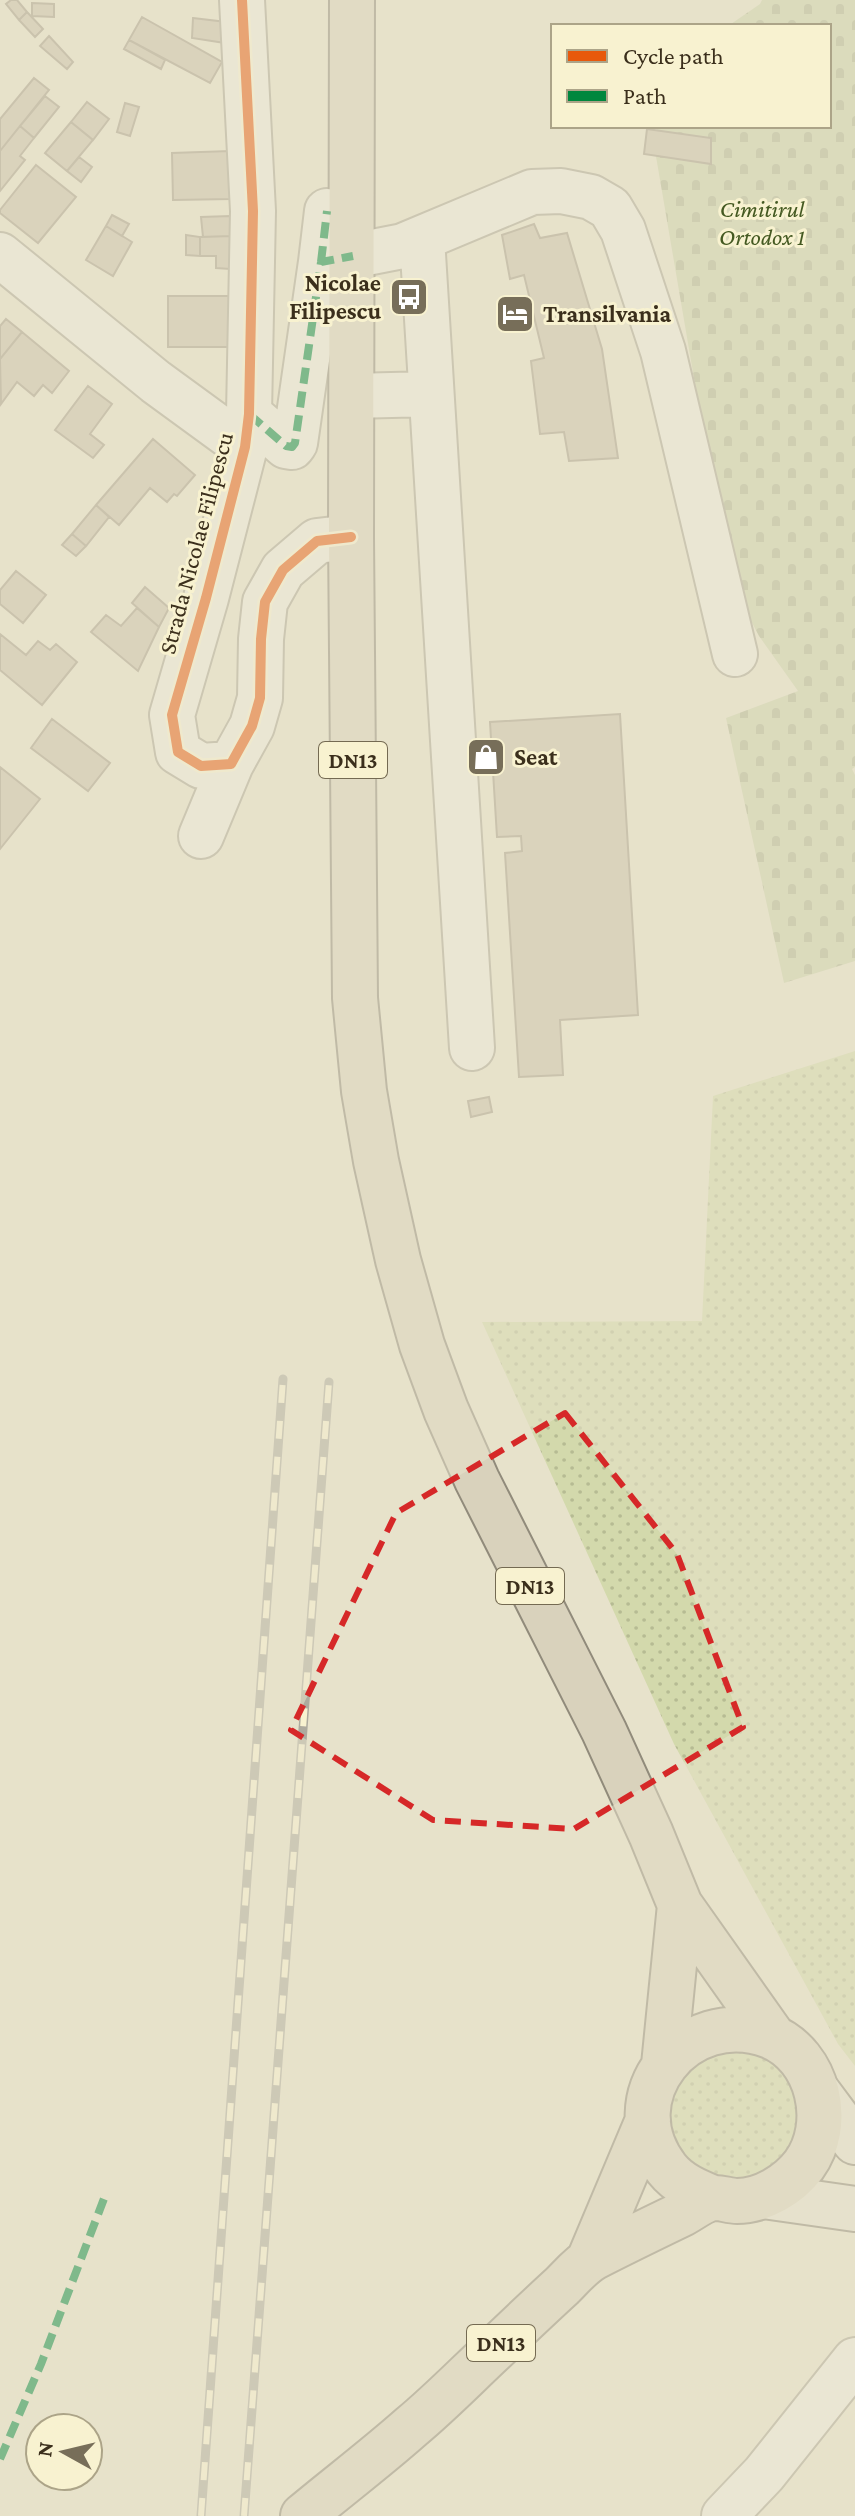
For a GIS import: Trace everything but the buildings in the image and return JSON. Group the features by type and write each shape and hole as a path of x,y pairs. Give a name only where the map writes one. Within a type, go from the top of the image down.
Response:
{"highway":[{"name":"DN13","path":"352,0 337,259 352,396 355,998 364,1091 376,1161 398,1260 422,1345 464,1452 604,1731 680,1905 774,2038"},
{"name":"DN13","path":"664,2065 680,1905"},
{"name":"DN13","path":"589,2260 648,2120 651,2091 664,2065 681,2047 703,2034 726,2029 751,2030 774,2038 794,2052 808,2070 817,2091 821,2117 816,2142 804,2165 786,2183 764,2196 739,2201 713,2198 688,2187 668,2170 654,2146 648,2120"},
{"name":"DN13","path":"303,2516 413,2426 589,2260 713,2198"}],"main road":[{"path":"817,2091 855,2142"},
{"path":"764,2196 855,2209"}],"street":[{"name":"Strada Nicolae Filipescu","path":"231,764 201,766 178,752 172,715 206,598 247,431 253,211 242,0"},
{"path":"337,259 403,246 532,192 561,191 591,197 610,208 623,230 663,351 735,654"},
{"path":"247,431 286,446 292,447 295,443 337,259 327,211"},
{"path":"422,238 472,1048"},
{"name":"Strada Nicolae Filipescu","path":"0,255 156,382 247,431"},
{"path":"352,396 431,394"},
{"path":"201,836 231,764 252,726 260,698 265,602 283,570 317,541 351,537"},
{"path":"724,2516 764,2474 855,2360"}],"highlighted area":[{"path":"565,1413 677,1554 743,1727 574,1829 433,1820 291,1730 396,1513"}],"green space":[{"name":"Cimitirul Ortodox 1","path":"762,0 855,0 855,767 852,769 855,775 855,961 784,983 726,718 798,691 759,636 728,577 653,139 657,128 831,128 831,24 731,24"},
{"path":"855,1051 855,2066 838,2044 674,1744 482,1322 702,1321 713,1096"},
{"path":"734,2050 759,2055 780,2069 794,2090 799,2115 794,2140 780,2161 759,2175 734,2180 709,2175 688,2161 674,2140 669,2115 674,2090 688,2069 709,2055"}],"railway":[{"path":"201,2516 283,1379"},
{"path":"244,2516 329,1382"}],"marked path":[{"path":"321,262 327,211"},
{"path":"249,414 286,446 292,447 295,443 321,262 353,256"},
{"path":"0,2459 41,2364 105,2196"}],"cycle path":[{"path":"242,0 253,211 249,414 245,447 172,715 178,752 201,766 231,764 252,726 260,698 265,602 283,570 317,541 351,537"}],"place":[{"name":"Nicolae Filipescu","path":"409,297"},
{"name":"Transilvania","path":"515,314"},
{"name":"Seat","path":"486,757"}]}
